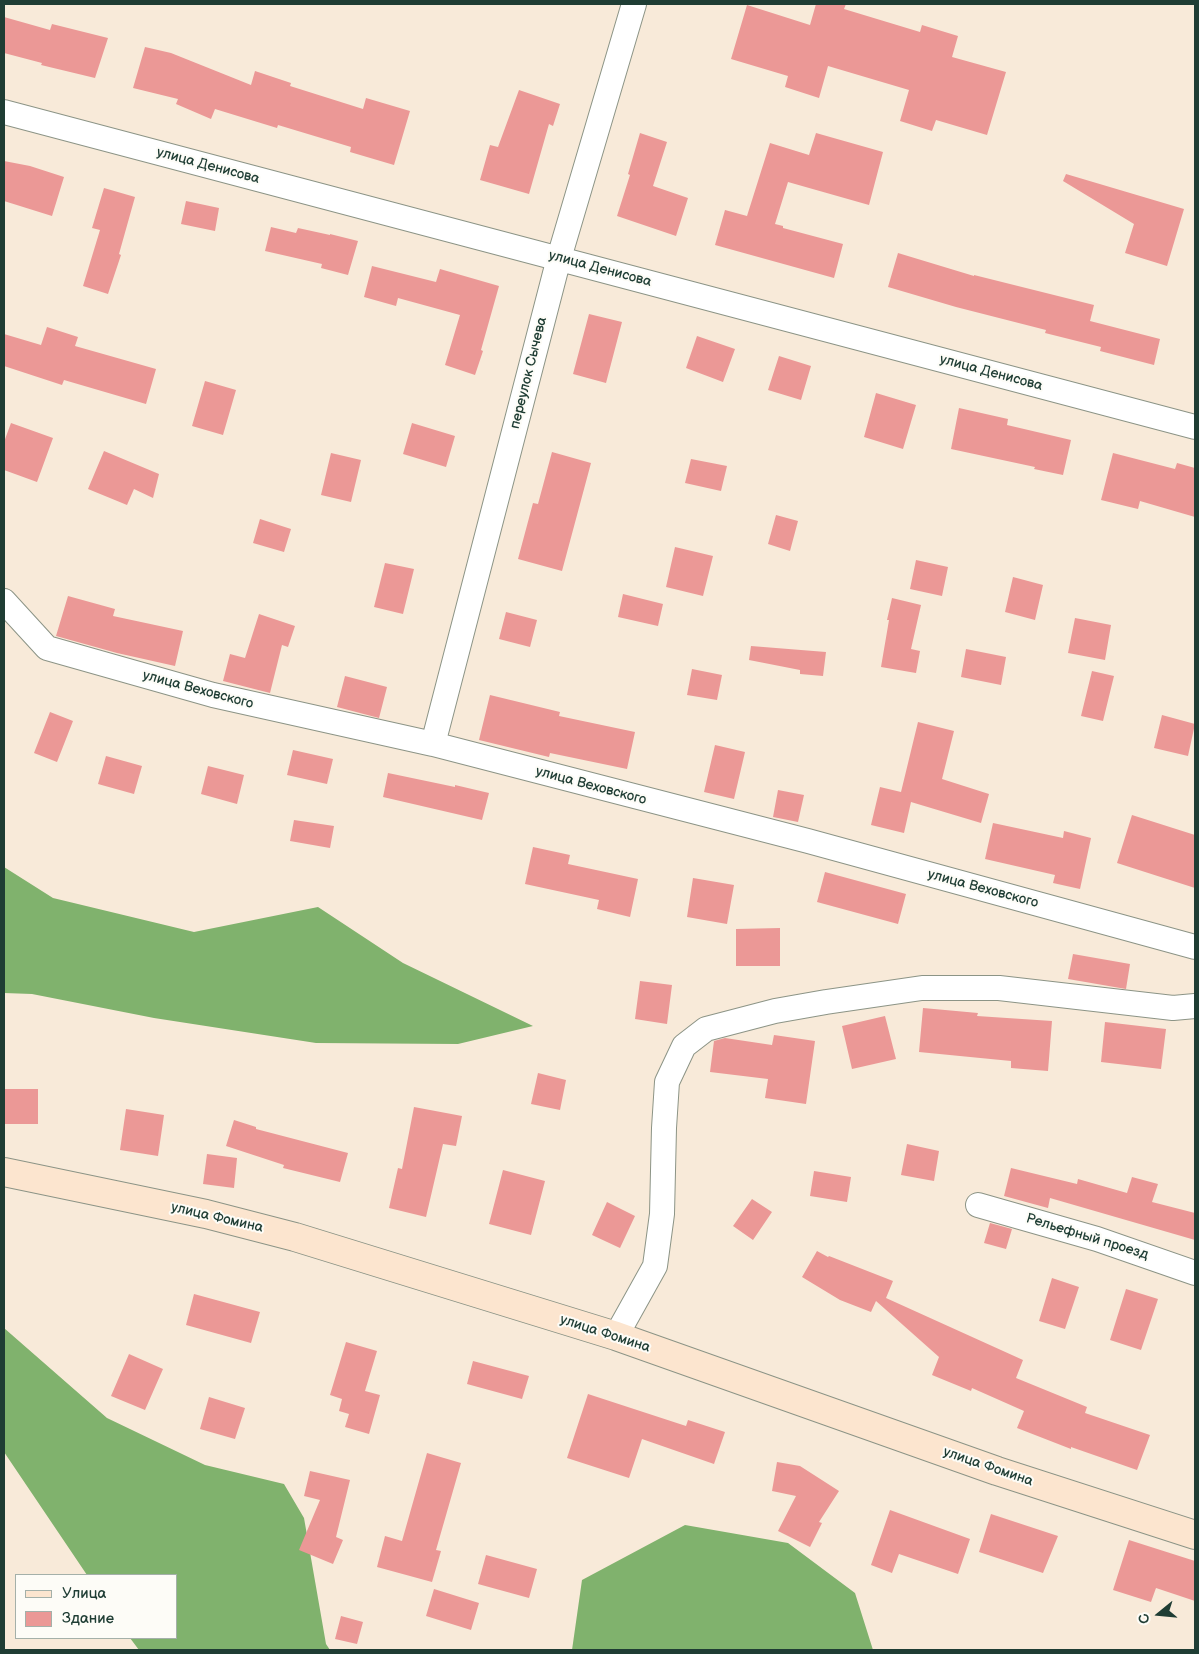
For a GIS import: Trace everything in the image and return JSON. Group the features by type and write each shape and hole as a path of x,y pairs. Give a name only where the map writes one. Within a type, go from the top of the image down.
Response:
{"street":[{"name":"переулок Сычева","path":"433,744 559,258 634,4"},
{"name":"улица Денисова","path":"4,112 1195,427"},
{"name":"улица Веховского","path":"4,601 47,648 213,696 433,744 808,841 1195,947"},
{"path":"616,1336 656,1266 662,1214 667,1082 684,1046 706,1029 742,1018 809,1005 922,988 999,988 1173,1008 1195,1006"},
{"name":"улица Фомина","path":"4,1172 206,1214 295,1237 616,1336 997,1471 1195,1535"},
{"name":"Рельефный проезд","path":"978,1204 1097,1238 1195,1273"}],"green space":[{"path":"4,867 53,898 194,932 318,907 403,963 533,1026 458,1044 316,1043 154,1018 32,994 4,993"},
{"path":"4,1328 107,1418 205,1465 284,1484 304,1518 326,1644 330,1650 139,1650 131,1639 178,1639 178,1574 86,1574 4,1452"},
{"path":"685,1525 788,1543 855,1593 873,1650 572,1650 582,1580"}],"building":[{"path":"816,4 846,4 844,9 920,32 922,25 958,36 952,57 1006,72 987,135 936,120 932,131 900,121 909,90 828,66 819,98 785,87 788,76 731,59 747,5 810,25"},
{"path":"4,17 50,30 52,24 108,38 95,78 41,65 42,63 4,53"},
{"path":"145,47 171,53 251,85 255,71 291,83 290,86 363,109 366,98 410,111 394,165 350,152 351,147 278,125 277,128 215,109 211,119 176,104 178,99 133,88"},
{"path":"519,90 560,104 553,126 549,124 529,194 480,180 490,145 498,147"},
{"path":"640,133 667,142 653,186 688,198 676,236 617,216 630,175 628,174"},
{"path":"816,133 883,152 869,205 788,182 775,224 783,226 783,228 843,244 834,278 715,245 725,210 747,216 770,143 809,155"},
{"path":"4,161 30,166 64,177 52,216 4,201"},
{"path":"1066,174 1184,209 1167,266 1125,253 1134,224 1063,181"},
{"path":"104,188 135,197 119,254 121,255 108,294 83,286 100,230 92,228"},
{"path":"186,201 219,208 215,231 181,224"},
{"path":"271,227 296,233 298,228 358,241 348,275 321,268 322,264 265,251"},
{"path":"898,253 974,276 1094,305 1090,321 1160,339 1154,365 1100,351 1101,347 1045,333 1046,330 888,287"},
{"path":"372,266 436,282 440,269 499,286 475,375 445,365 460,315 398,298 396,306 364,297"},
{"path":"589,314 622,322 606,383 573,374"},
{"path":"47,327 78,337 75,346 156,369 146,404 64,380 62,385 4,366 4,334 41,345"},
{"path":"697,336 735,349 723,382 686,368"},
{"path":"779,356 811,366 801,400 768,390"},
{"path":"205,381 236,390 223,435 192,426"},
{"path":"876,393 916,405 903,449 864,437"},
{"path":"959,408 1008,419 1007,425 1071,440 1063,475 951,449"},
{"path":"11,423 53,438 37,482 4,470 4,442"},
{"path":"412,423 455,436 446,467 403,454"},
{"path":"104,451 159,474 153,498 134,489 127,505 88,489"},
{"path":"552,452 591,463 562,571 518,559 533,503 538,504"},
{"path":"331,453 361,460 351,502 321,495"},
{"path":"1113,453 1175,469 1177,463 1195,468 1195,517 1140,501 1138,509 1101,500"},
{"path":"691,459 727,466 721,491 685,483"},
{"path":"776,515 798,521 790,551 768,544"},
{"path":"260,519 291,529 284,552 253,543"},
{"path":"675,547 713,556 703,596 666,587"},
{"path":"916,560 948,567 942,596 910,589"},
{"path":"385,563 414,569 403,614 374,607"},
{"path":"1013,577 1043,585 1035,620 1005,612"},
{"path":"623,594 663,604 658,626 618,617"},
{"path":"68,596 115,609 113,616 183,631 175,666 117,653 56,636"},
{"path":"892,598 921,605 911,649 920,651 916,673 881,667"},
{"path":"506,612 537,620 530,647 499,639"},
{"path":"259,614 295,626 288,647 282,645 270,693 223,681 230,654 245,658"},
{"path":"1075,618 1111,625 1105,660 1068,653"},
{"path":"751,646 826,652 823,676 800,674 800,670 749,660"},
{"path":"966,649 1006,657 1001,685 961,677"},
{"path":"692,669 722,675 717,700 687,695"},
{"path":"1092,671 1114,676 1103,721 1081,716"},
{"path":"345,676 387,687 379,718 337,707"},
{"path":"490,695 560,712 559,716 635,732 627,769 550,753 549,757 479,740"},
{"path":"50,712 73,721 57,762 34,753"},
{"path":"1162,715 1195,724 1188,756 1154,748"},
{"path":"918,722 954,731 942,779 989,794 981,823 911,802 904,833 871,825 880,787 901,792"},
{"path":"715,745 745,752 734,799 704,792"},
{"path":"293,750 333,759 327,784 287,775"},
{"path":"106,756 142,766 134,794 98,784"},
{"path":"208,766 244,775 237,804 201,794"},
{"path":"388,773 489,793 482,820 383,797"},
{"path":"778,790 804,795 798,822 773,817"},
{"path":"1132,815 1195,835 1195,888 1117,863"},
{"path":"294,820 334,826 330,848 290,841"},
{"path":"993,823 1063,838 1064,831 1091,838 1080,889 1053,883 1055,875 985,859"},
{"path":"533,847 570,855 568,864 638,879 630,917 597,909 599,900 525,884"},
{"path":"825,872 906,894 898,924 817,902"},
{"path":"693,878 734,885 727,924 687,917"},
{"path":"780,928 780,966 736,966 736,929"},
{"path":"1073,954 1130,964 1126,989 1068,979"},
{"path":"640,981 672,985 667,1024 635,1019"},
{"path":"923,1008 978,1013 977,1016 1052,1021 1048,1071 1011,1068 1011,1061 919,1052"},
{"path":"885,1016 896,1059 852,1069 842,1026"},
{"path":"1105,1022 1166,1029 1161,1069 1101,1062"},
{"path":"774,1035 815,1041 806,1104 765,1098 768,1079 710,1072 714,1041 725,1038 772,1045"},
{"path":"538,1073 566,1080 560,1110 531,1104"},
{"path":"4,1089 38,1089 38,1124 4,1124"},
{"path":"414,1107 462,1116 456,1146 443,1144 426,1217 389,1208 398,1168 402,1169"},
{"path":"126,1109 164,1115 158,1156 120,1150"},
{"path":"234,1120 256,1127 256,1129 348,1153 340,1182 283,1168 284,1165 226,1146"},
{"path":"907,1144 939,1151 934,1181 901,1175"},
{"path":"207,1154 237,1158 234,1188 203,1184"},
{"path":"1011,1168 1077,1184 1078,1179 1127,1193 1132,1177 1158,1184 1152,1202 1195,1213 1195,1240 1050,1198 1048,1208 1004,1196"},
{"path":"503,1170 545,1181 531,1235 489,1224"},
{"path":"814,1171 851,1177 847,1202 810,1196"},
{"path":"752,1199 772,1212 753,1240 733,1226"},
{"path":"607,1202 635,1216 620,1248 592,1235"},
{"path":"990,1223 1012,1229 1006,1249 984,1243"},
{"path":"817,1251 828,1257 893,1281 886,1298 1023,1360 1016,1378 1087,1407 1085,1413 1150,1435 1137,1470 1071,1447 1071,1449 1017,1428 1024,1411 972,1388 971,1391 932,1375 939,1357 876,1301 871,1312 840,1300 802,1277"},
{"path":"1052,1278 1079,1287 1065,1329 1039,1321"},
{"path":"1126,1289 1158,1299 1141,1350 1110,1340"},
{"path":"194,1294 260,1312 251,1343 186,1325"},
{"path":"346,1342 377,1351 365,1391 380,1395 369,1434 345,1427 349,1414 339,1411 342,1399 330,1395"},
{"path":"129,1354 163,1369 145,1410 111,1396"},
{"path":"473,1361 529,1376 522,1399 467,1384"},
{"path":"588,1394 686,1426 688,1420 725,1432 714,1464 642,1439 629,1478 567,1458"},
{"path":"209,1397 245,1408 235,1439 200,1429"},
{"path":"427,1453 461,1463 436,1550 441,1551 432,1582 377,1567 385,1536 402,1541"},
{"path":"777,1462 800,1466 839,1491 819,1522 822,1523 810,1547 778,1531 796,1496 772,1491"},
{"path":"310,1471 350,1480 336,1537 343,1540 333,1564 299,1550 320,1500 304,1496"},
{"path":"890,1510 970,1539 958,1574 899,1554 892,1573 871,1565"},
{"path":"991,1514 1058,1536 1043,1573 979,1552"},
{"path":"1129,1540 1195,1561 1195,1601 1156,1588 1151,1602 1113,1590"},
{"path":"486,1555 537,1569 529,1598 478,1584"},
{"path":"434,1589 479,1603 471,1630 426,1616"},
{"path":"341,1616 363,1622 357,1644 335,1639"}]}
